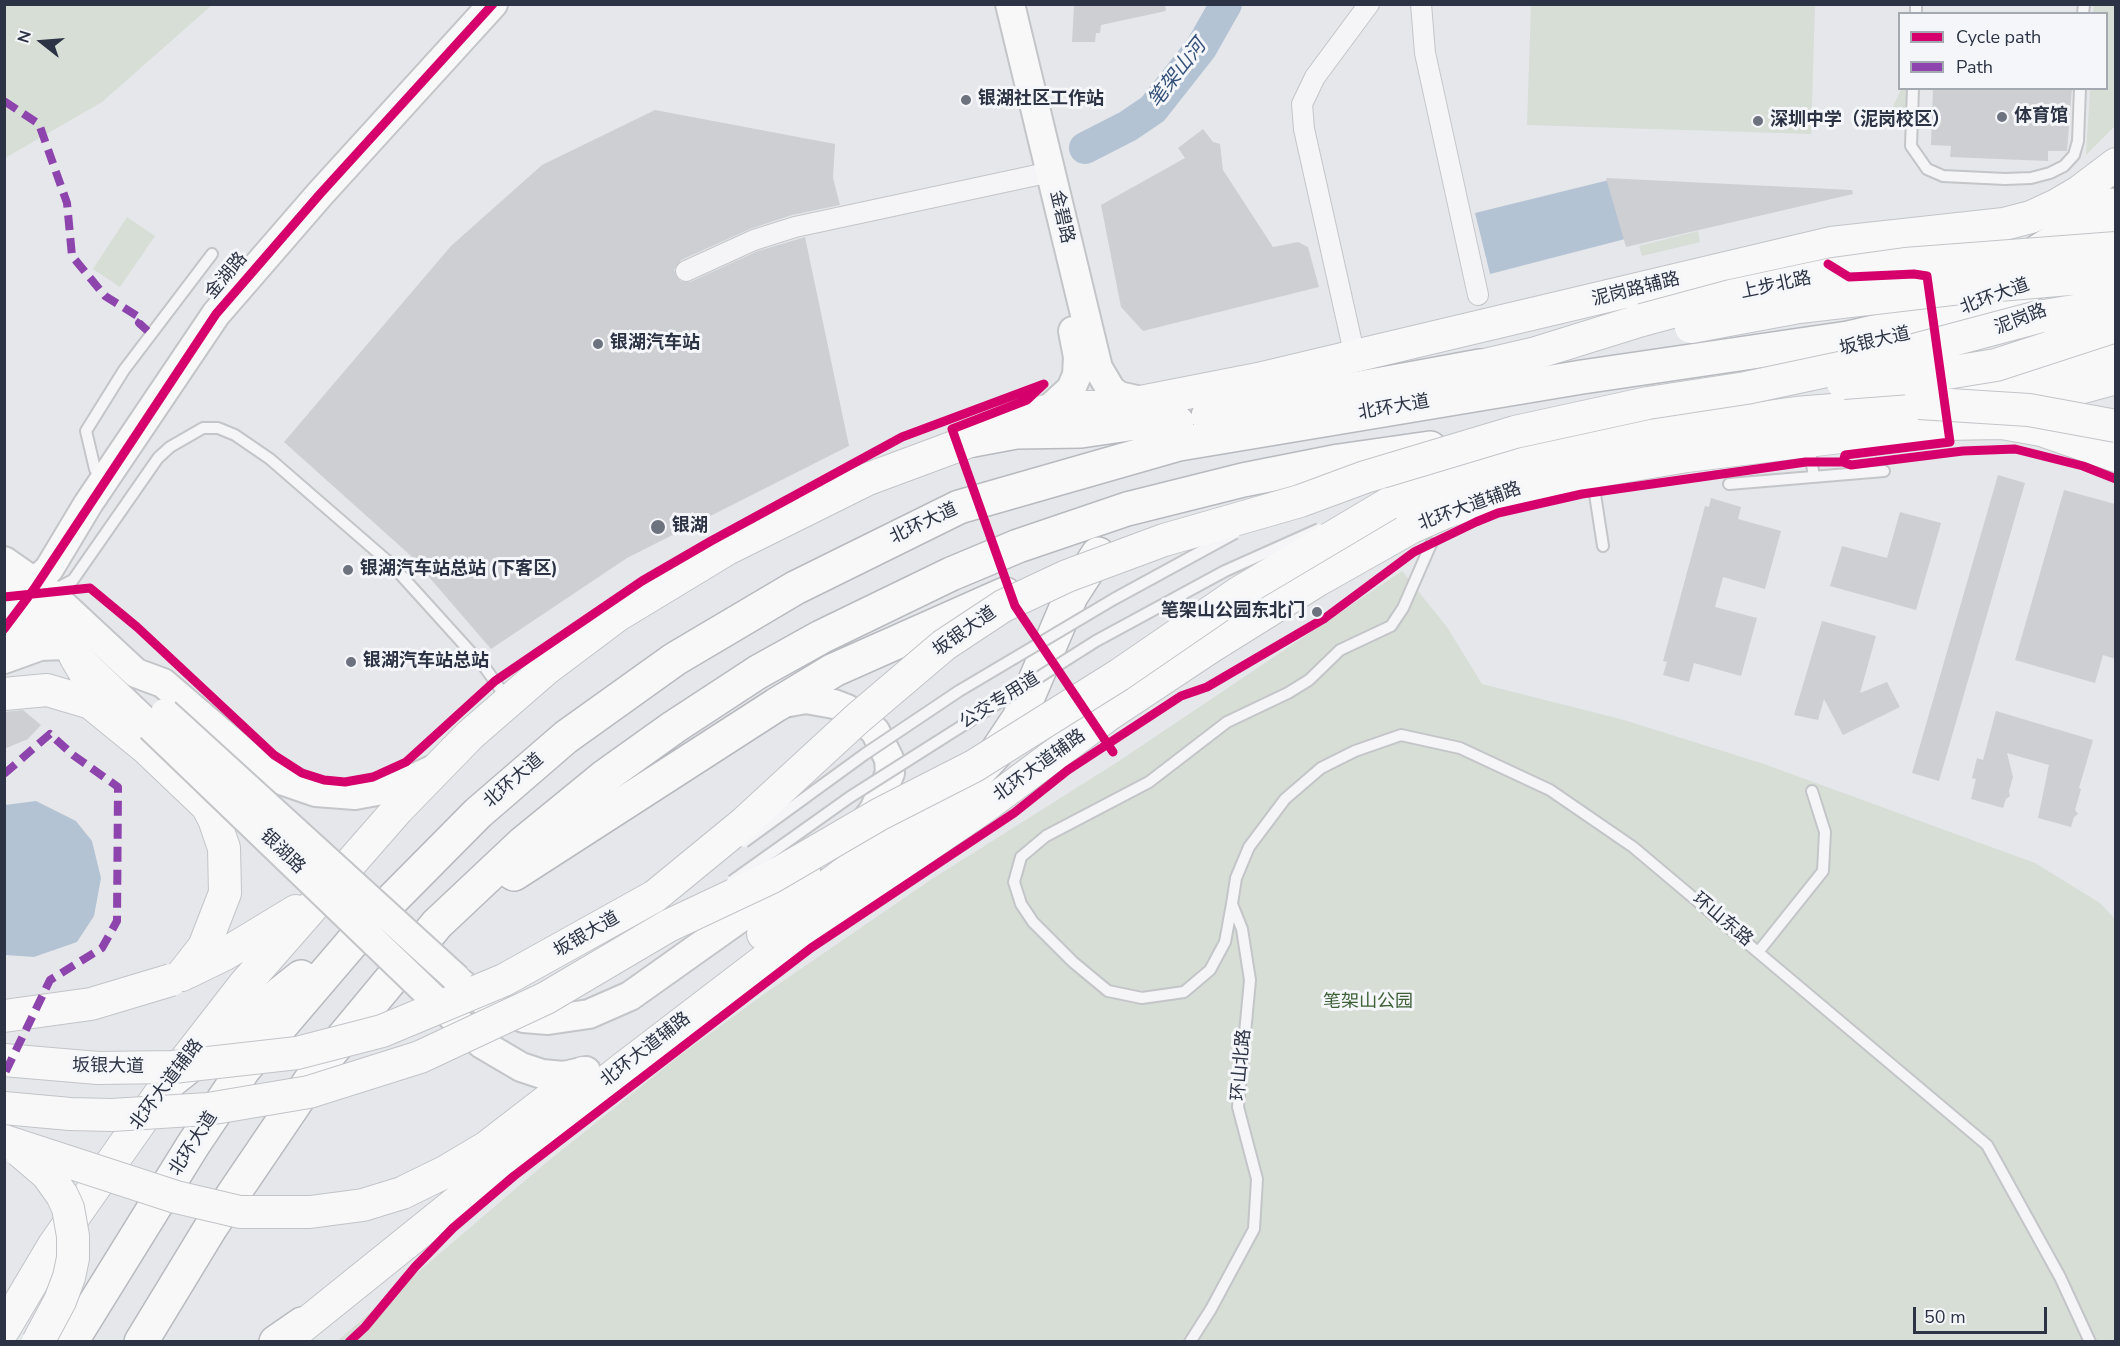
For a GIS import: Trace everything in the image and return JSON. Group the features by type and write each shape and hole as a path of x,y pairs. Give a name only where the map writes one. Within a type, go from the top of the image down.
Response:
{"highway":[{"path":"1834,340 1862,332 1990,279 2064,236 2115,202"},
{"name":"北环大道","path":"71,1341 181,1164 244,1069 366,926 485,806 557,744 675,659 795,588 959,507 1128,458 1240,432 1582,377 1834,340 1922,322 2014,292 2060,269 2115,224"},
{"name":"泥岗路","path":"1243,480 1339,461 1497,440 1718,402 1920,355 2013,325 2055,306 2115,273"},
{"path":"959,507 1004,478 1106,441 1177,422 1480,366"},
{"path":"973,440 1016,432 1081,431 1156,420 1177,422"},
{"path":"437,924 834,670 1101,549 1184,516 1243,480"},
{"path":"141,1341 211,1227 325,1059 437,924 522,844 604,777 758,672 884,606 1018,546 1127,509 1243,480"},
{"path":"946,807 995,754 1019,718 1071,596 1101,549"},
{"path":"167,1083 366,926"}],"main road":[{"name":"泥岗路辅路","path":"1145,402 1355,357 1481,311 1831,243 2004,224 2057,205 2079,192 2115,164"},
{"name":"上步北路","path":"1480,366 1643,328 1731,296 1833,274 1939,261 2115,248"},
{"path":"1643,328 1952,289 2115,273"},
{"name":"坂银大道","path":"4,1060 98,1068 173,1067 257,1059 339,1044 413,1019 504,980 656,896 744,824 913,670 944,645 1003,606 1067,576 1154,543 1300,501 1376,474 1515,432 1647,403 1746,388 1873,361 2038,316 2115,304"},
{"path":"1746,388 1869,382 1959,372 1996,365 2115,326"},
{"path":"1919,403 2039,377 2115,353"},
{"path":"1944,424 2115,378"},
{"name":"北环大道辅路","path":"4,1329 54,1245 167,1083 244,986 322,895 439,766 508,700 546,669 618,615 727,549 868,479 973,440 1017,419 1048,410 1145,402"},
{"name":"坂银大道","path":"4,1108 70,1114 181,1112 277,1098 355,1079 420,1057 546,998 668,926 772,877 880,814 974,766 1119,675 1240,592 1388,504 1476,474 1647,434 1796,412 1919,403 2029,410 2115,426"},
{"path":"1944,424 2002,423 2041,430 2115,456"},
{"name":"北环大道辅路","path":"287,1336 727,987 856,893 1050,760 1108,715 1318,580 1410,528 1446,512 1514,489 1592,472 1809,440 1944,424"},
{"path":"70,650 92,685 154,729 214,819 224,848 226,879 221,907 204,947 176,977"},
{"path":"4,694 47,690 78,698 104,712 154,729"},
{"path":"4,1141 176,1197 240,1212 310,1212 363,1204 402,1193 445,1172 480,1151 830,882 946,807 1108,715"},
{"path":"4,1016 90,1004 176,977 225,954 322,895"},
{"path":"4,1141 35,1162 47,1174 62,1195 71,1221 73,1258 69,1277 60,1300 38,1341"}],"street":[{"name":"金湖路","path":"4,648 26,595 49,568 95,494 216,314 320,194 493,4"},
{"name":"金碧路","path":"999,4 1098,368 1110,390 1119,396 1145,402"},
{"name":"金碧路","path":"1010,4 1078,357 1077,375 1071,389 1048,410"},
{"path":"1355,357 1304,129 1302,104 1315,77 1369,4"},
{"path":"1421,4 1425,53 1481,311"},
{"path":"686,272 734,248 785,230 1044,174"},
{"path":"4,561 26,595 70,650"},
{"path":"26,595 136,673 163,683 268,772 300,787 334,795 374,793 411,781 439,766"},
{"path":"4,659 40,646 70,650"},
{"path":"136,673 154,729 482,1001 524,1018 561,1019 603,1009 630,996 844,844 861,828 884,791 890,773 889,759 876,731 862,719 834,704 806,699 776,705"},
{"name":"银湖路","path":"154,729 482,1044 521,1067 542,1074 564,1076 586,1071"}],"lane":[{"path":"1913,90 1911,146 1927,169 1943,176 1996,178 2031,178 2064,166 2074,155 2078,141 2080,90"},
{"path":"95,494 95,469 86,432 124,370 212,254"},
{"path":"26,595 73,580 158,458 170,447 203,428 218,428 235,435 270,459 391,564 486,669 508,700"},
{"path":"1809,440 1814,477"},
{"path":"1729,484 1884,471"},
{"path":"1592,472 1603,546"},
{"name":"公交专用道","path":"656,896 730,851 865,753 959,691 1204,549 1300,501"},
{"name":"公交专用道","path":"668,926 850,797 1096,641 1225,571 1348,517 1388,504"},
{"path":"1232,904 1225,942 1210,970 1184,992 1142,998 1108,991 1073,962 1033,922 1021,904 1014,882 1021,857 1046,836 1149,782 1227,722 1288,693 1309,680 1340,650 1391,626 1403,608 1431,544"},
{"name":"环山东路","path":"1232,904 1236,878 1250,847 1285,799 1321,768 1355,751 1401,735 1460,748 1550,790 1633,847 1987,1145 2060,1277 2090,1341"},
{"path":"1758,951 1823,871 1825,832 1812,791"},
{"name":"环山北路","path":"1190,1341 1211,1310 1254,1229 1257,1179 1238,1107 1250,980 1242,930 1232,904"}],"green space":[{"path":"5,4 212,5 102,102 5,158"},
{"path":"1531,5 1815,5 1811,134 1527,125"},
{"path":"2094,5 2115,5 2115,126 2086,155 2090,90 2108,90 2108,12 2093,12"},
{"path":"1901,90 1907,90 1906,125 1885,124"},
{"path":"127,217 155,236 120,287 93,269"},
{"path":"1698,231 1700,242 1642,256 1639,246"},
{"name":"笔架山公园","path":"1402,571 1447,627 1482,684 1624,720 1764,764 2035,863 2100,903 2115,919 2115,1341 336,1342 547,1162 679,1056 767,992 932,879 1116,763"}],"water":[{"path":"1613,179 1629,238 1490,274 1475,213"},
{"path":"36,801 76,821 92,841 101,878 94,916 77,942 34,957 5,955 5,805"}],"building":[{"path":"1165,4 1166,11 1101,25 1100,33 1096,33 1095,42 1072,42 1074,6"},
{"name":"体育馆","path":"1933,90 2072,90 2067,151 2048,151 2048,161 1950,157 1951,146 1931,145"},
{"name":"银湖汽车站","path":"655,110 835,144 833,178 840,205 792,215 750,229 681,260 674,270 680,281 690,282 758,251 805,237 849,446 627,558 491,649 410,555 284,442 451,246 542,165"},
{"path":"1203,129 1213,142 1220,144 1223,170 1273,247 1298,242 1308,247 1319,287 1143,331 1121,307 1101,205 1185,158 1178,148"},
{"path":"1606,178 1852,190 1853,194 1626,247"},
{"path":"1998,475 2025,483 1939,781 1912,773"},
{"path":"2064,490 2115,504 2115,659 2103,655 2095,683 2015,660"},
{"path":"1711,498 1741,507 1738,519 1781,531 1765,589 1723,577 1715,607 1757,618 1741,676 1694,663 1689,682 1663,675 1667,662 1663,661 1705,506 1709,507"},
{"path":"1900,512 1941,523 1916,610 1830,586 1842,546 1887,558"},
{"path":"1822,621 1876,636 1860,693 1887,682 1900,707 1843,735 1824,699 1818,720 1794,715"},
{"path":"23,710 41,725 28,739 4,749 4,712"},
{"path":"1996,711 2093,740 2079,788 2081,789 2075,810 2078,814 2074,817 2071,827 2038,818 2049,765 2007,753 2013,777 2010,796 2006,799 2003,808 1971,799 1976,779 1972,778 1977,758 1983,760"}],"waterway":[{"name":"笔架山河","path":"1085,148 1128,126 1153,109 1201,48 1226,4"}],"marked path":[{"path":"4,101 39,124 67,203 72,256 105,296 142,319 139,323 151,334"},
{"path":"4,774 50,734 73,755 118,787 117,921 102,948 50,980 4,1075"}],"cycle path":[{"path":"4,629 34,589 216,314 320,194 493,4"},
{"path":"1828,264 1849,277 1914,274 1927,276 1950,442 1845,455 1843,462"},
{"path":"4,597 90,588 137,627 274,755 302,773 324,780 345,782 373,777 406,762 495,681 642,581 902,437 1044,384 1027,400 952,429 1015,606 1113,752"},
{"path":"349,1342 453,1228 514,1176 811,948 1014,813 1068,770 1181,696 1207,687 1325,618 1414,552 1498,513 1582,494 1806,462 1843,462 1851,465 1963,451 2015,449 2083,466 2116,479"}],"place":[{"name":"银湖社区工作站","path":"966,100"},
{"name":"体育馆","path":"2002,117"},
{"name":"深圳中学（泥岗校区）","path":"1758,121"},
{"name":"银湖汽车站","path":"598,344"},
{"name":"银湖","path":"658,527"},
{"name":"银湖汽车站总站 (下客区)","path":"348,570"},
{"name":"笔架山公园东北门","path":"1317,612"},
{"name":"银湖汽车站总站","path":"351,662"}]}
